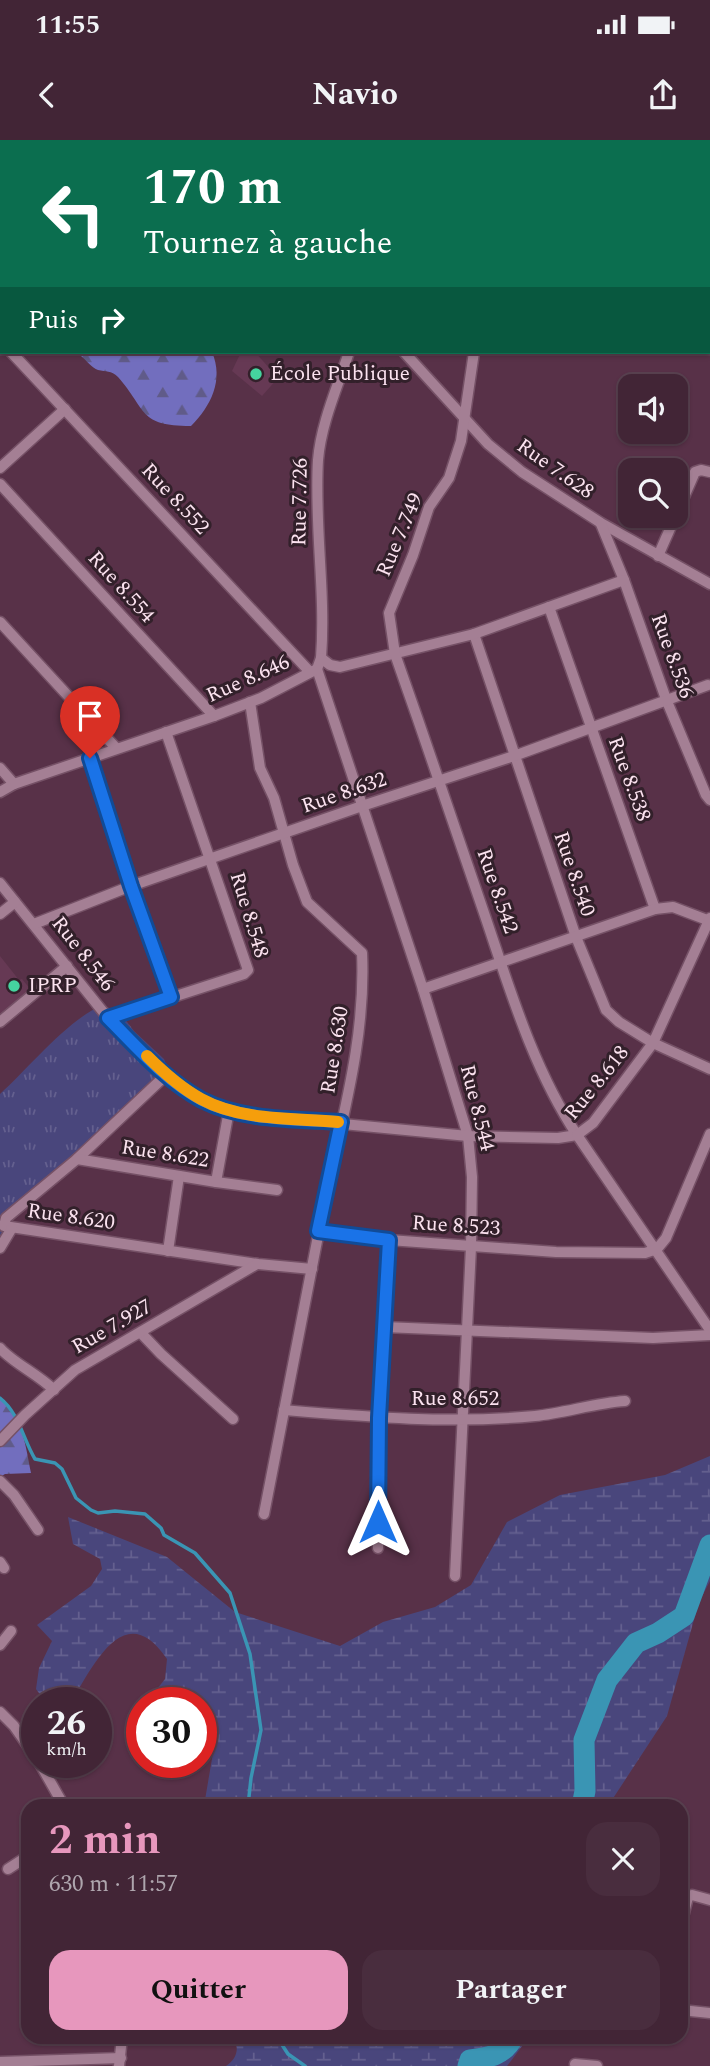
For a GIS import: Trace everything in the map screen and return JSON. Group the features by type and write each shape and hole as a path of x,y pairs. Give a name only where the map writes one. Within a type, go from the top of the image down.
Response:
{"street":[{"name":"Rue 8.552","path":"13,354 316,666"},
{"name":"Rue 7.726","path":"316,666 318,458 327,416 348,354"},
{"name":"Rue 7.628","path":"406,354 488,444 522,472 601,523 710,584"},
{"name":"Rue 7.749","path":"395,654 389,613 413,555 429,506 449,478 465,420 474,354"},
{"path":"0,468 65,409"},
{"path":"658,556 695,472 710,472"},
{"name":"Rue 8.554","path":"0,484 214,716"},
{"name":"Rue 8.536","path":"601,523 666,699 710,800"},
{"name":"Rue 8.646","path":"0,792 14,784 250,702 316,666 340,667 474,635 624,580"},
{"name":"Rue 8.538","path":"549,607 655,909"},
{"path":"0,622 116,748"},
{"name":"Rue 8.540","path":"474,635 576,937 606,1010 619,1022 653,1043 710,1069"},
{"name":"Rue 8.542","path":"395,654 501,964 536,1057 559,1108 577,1135"},
{"name":"Rue 8.544","path":"316,666 423,989 468,1136 472,1177 471,1247 455,1576"},
{"name":"Rue 8.632","path":"34,924 131,886 590,730 708,685"},
{"name":"Rue 8.630","path":"250,702 260,768 274,798 293,865 307,902 362,953 362,1020 353,1074 318,1231 264,1514"},
{"name":"Rue 8.548","path":"108,1018 244,974 248,970 166,732"},
{"path":"90,758 131,886 171,997"},
{"path":"0,768 14,784"},
{"name":"Rue 8.546","path":"0,883 108,1018 166,1075 203,1101 229,1110 270,1117 468,1136 558,1138 577,1135"},
{"path":"0,914 15,902"},
{"path":"423,989 655,909 673,907 710,920"},
{"name":"Rue 8.618","path":"710,920 653,1043 593,1123 577,1135 657,1249 710,1332"},
{"path":"0,1022 68,967"},
{"name":"Rue 8.620","path":"166,1075 77,1158 6,1219 4,1226 258,1264 312,1269"},
{"name":"Rue 8.622","path":"77,1158 216,1182 229,1110"},
{"path":"657,1249 666,1238 710,1133"},
{"path":"167,1251 179,1177"},
{"path":"216,1182 277,1190"},
{"path":"0,1248 12,1228"},
{"path":"318,1231 389,1240"},
{"name":"Rue 8.523","path":"378,1548 379,1418 389,1240 556,1252 645,1253 657,1249"},
{"name":"Rue 7.927","path":"2,1439 75,1370 258,1264"},
{"path":"384,1327 653,1338 710,1332"},
{"path":"141,1333 233,1419"},
{"path":"0,1348 42,1378 54,1390"},
{"name":"Rue 8.652","path":"284,1410 379,1418 463,1420 534,1416 625,1401"},
{"path":"0,1481 14,1494 38,1530"},
{"path":"0,1645 11,1631"},
{"path":"0,1712 21,1736"},
{"path":"48,1778 60,1799"},
{"path":"8,1869 21,1861"},
{"path":"688,1897 692,1895 710,1900"},
{"path":"688,2011 710,2013"},
{"path":"0,2062 120,2062 121,2044"},
{"path":"575,2064 597,2066"}],"shaded area":[{"name":"École Publique","path":"240,354 257,354 278,378 262,396 232,371"},
{"name":"IPRP","path":"0,956 19,980 22,979 31,990 0,1015"}],"green space":[{"path":"213,354 217,373 214,392 191,426 161,423 146,414 115,375 96,369 81,356"},
{"path":"103,1005 121,1014 134,1031 164,1059 166,1064 162,1079 18,1210 0,1245 0,1094 63,1032"},
{"path":"0,1398 18,1422 31,1473 5,1474 0,1477"},
{"path":"710,1456 710,1581 699,1602 667,1716 613,1799 205,1799 209,1778 217,1778 217,1687 159,1687 165,1679 167,1659 152,1642 138,1634 125,1635 113,1642 102,1654 80,1687 36,1687 39,1668 52,1641 37,1625 91,1586 102,1569 100,1559 73,1544 68,1517 167,1557 235,1612 340,1646 383,1622 435,1607 471,1585 507,1522 560,1495 665,1475"},
{"path":"524,2044 507,2066 226,2066 233,2060 236,2045"}],"waterway":[{"path":"0,1398 12,1411 35,1459 55,1463 62,1469 76,1498 98,1513 115,1511 145,1514 161,1528 164,1535 195,1553 230,1593 250,1654 261,1730 249,1799"},
{"path":"583,1799 584,1740 607,1680 636,1643 684,1616 710,1545"},
{"path":"282,2044 288,2054 305,2066"},
{"path":"468,2066 470,2060 489,2057 501,2052 509,2044"}],"slow traffic":[{"path":"147,1056 166,1075 188,1091 216,1106 270,1117 338,1122"}],"place":[{"name":"École Publique","path":"256,374"},
{"name":"IPRP","path":"14,986"}],"route":[{"path":"90,758 131,886 171,997 108,1018 166,1075 203,1101 229,1110 270,1117 341,1122 318,1231 389,1240 379,1418 378,1522"}]}
